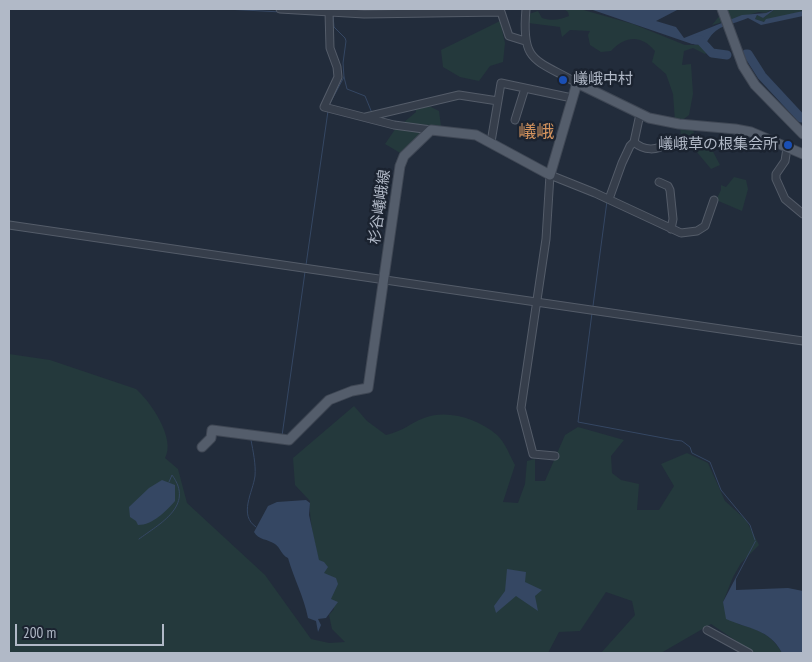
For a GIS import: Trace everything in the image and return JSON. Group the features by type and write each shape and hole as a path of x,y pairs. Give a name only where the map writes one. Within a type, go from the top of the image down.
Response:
{"main road":[{"path":"722,9 743,66 755,85 803,134"},
{"path":"431,130 466,132 490,142 550,175 577,83 649,118 679,124 735,128 751,132 803,154"},
{"name":"杉谷嶬峨線","path":"202,447 211,438 212,430 289,440 328,400 352,391 368,388 401,160 431,130"}],"street":[{"path":"280,9 423,14 501,12 509,36 525,41"},
{"path":"526,9 525,41 534,59 577,83"},
{"path":"329,12 330,48 337,67 338,77 324,107 394,125 431,130"},
{"path":"490,142 501,83 572,98"},
{"path":"515,120 525,88"},
{"path":"363,118 459,95 498,101"},
{"path":"609,199 622,163 634,142 640,114"},
{"path":"634,142 644,148 651,149 662,147 667,143"},
{"path":"787,148 784,161 776,179 785,199 803,214"},
{"path":"555,456 533,454 521,414 546,239 550,175 609,199 681,233 697,231 708,221 714,200"},
{"path":"659,182 668,186 670,190 673,219 671,229"},
{"path":"9,225 803,341"},
{"path":"707,630 749,653"}],"green space":[{"path":"564,9 580,9 633,24 685,45 709,45 712,50 705,54 693,48 684,51 682,65 691,64 693,94 689,115 680,122 675,121 673,94 666,74 652,62 655,51 644,42 633,39 627,40 611,51 601,52 590,45 588,35 590,31 570,30 562,37 560,27 528,23 529,14 538,11 542,18 549,20 569,16 568,12"},
{"path":"725,9 772,9 766,13 759,12 712,25"},
{"path":"775,9 803,9 803,11 764,22 755,19 757,15 763,18"},
{"path":"500,21 505,43 503,62 490,66 479,81 460,77 443,67 441,50"},
{"path":"427,105 439,111 441,126 403,123 416,112 415,107"},
{"path":"680,127 692,127 696,139 708,142 720,165 711,169 696,151 682,148"},
{"path":"396,128 425,132 402,154 385,144"},
{"path":"734,177 746,180 748,189 742,211 716,200 721,190 721,185 726,187"},
{"path":"9,354 50,360 136,389 155,412 165,431 168,450 165,458 178,469 187,503 265,575 311,639 329,643 345,642 332,629 329,615 334,609 321,570 314,540 310,501 295,485 293,458 354,406 367,421 386,435 433,415 462,417 489,429 502,441 515,465 503,502 518,503 525,484 527,461 535,459 535,481 545,481 565,435 578,427 624,440 611,456 612,473 621,480 639,484 637,510 659,510 674,486 661,464 687,453 708,463 725,501 746,520 759,545 741,563 723,602 738,624 752,628 769,637 782,653 754,653 711,624 661,653 601,653 635,615 632,601 606,592 580,631 559,632 548,653 9,653"}],"water":[{"path":"590,9 679,9 656,21 676,27 684,38 742,15 766,13 775,9 763,18 757,15 755,19 764,22 766,19 803,11 803,16 761,25 748,18 718,29 705,45 692,44"},
{"path":"162,480 175,485 175,501 154,520 138,525 130,517 129,507 149,488"},
{"path":"306,500 310,503 309,515 319,560 328,567 324,573 336,578 338,584 331,599 338,602 326,618 318,619 321,625 318,632 316,621 308,618 288,558 279,547 272,542 258,537 254,532 268,506 277,502"},
{"path":"755,541 736,579 736,590 788,588 803,591 803,653 782,653 777,645 765,634 726,619 723,602"},
{"path":"507,569 526,572 525,582 542,590 535,596 538,611 516,596 496,613 494,606 505,591"}],"waterway":[{"path":"225,9 281,12"},
{"path":"329,105 344,77 343,63 346,41 334,27 333,15"},
{"path":"696,40 700,40 712,53 727,55"},
{"path":"746,54 748,54 762,76 801,118"},
{"path":"344,77 347,89 365,96 372,113"},
{"path":"306,265 328,111"},
{"path":"459,129 473,130"},
{"path":"593,306 607,201"},
{"path":"282,436 305,272"},
{"path":"592,313 578,422 682,441 690,447 692,453 710,462 721,490 750,525 755,540"},
{"path":"251,440 255,462 255,476 247,510 251,522 256,527"},
{"path":"139,539 172,513 177,505 179,496 178,486 172,475 169,482"}],"place":[{"name":"嶬峨中村","path":"563,80"},
{"name":"嶬峨草の根集会所","path":"788,145"}],"district":[{"name":"嶬峨","path":"536,133"}]}
